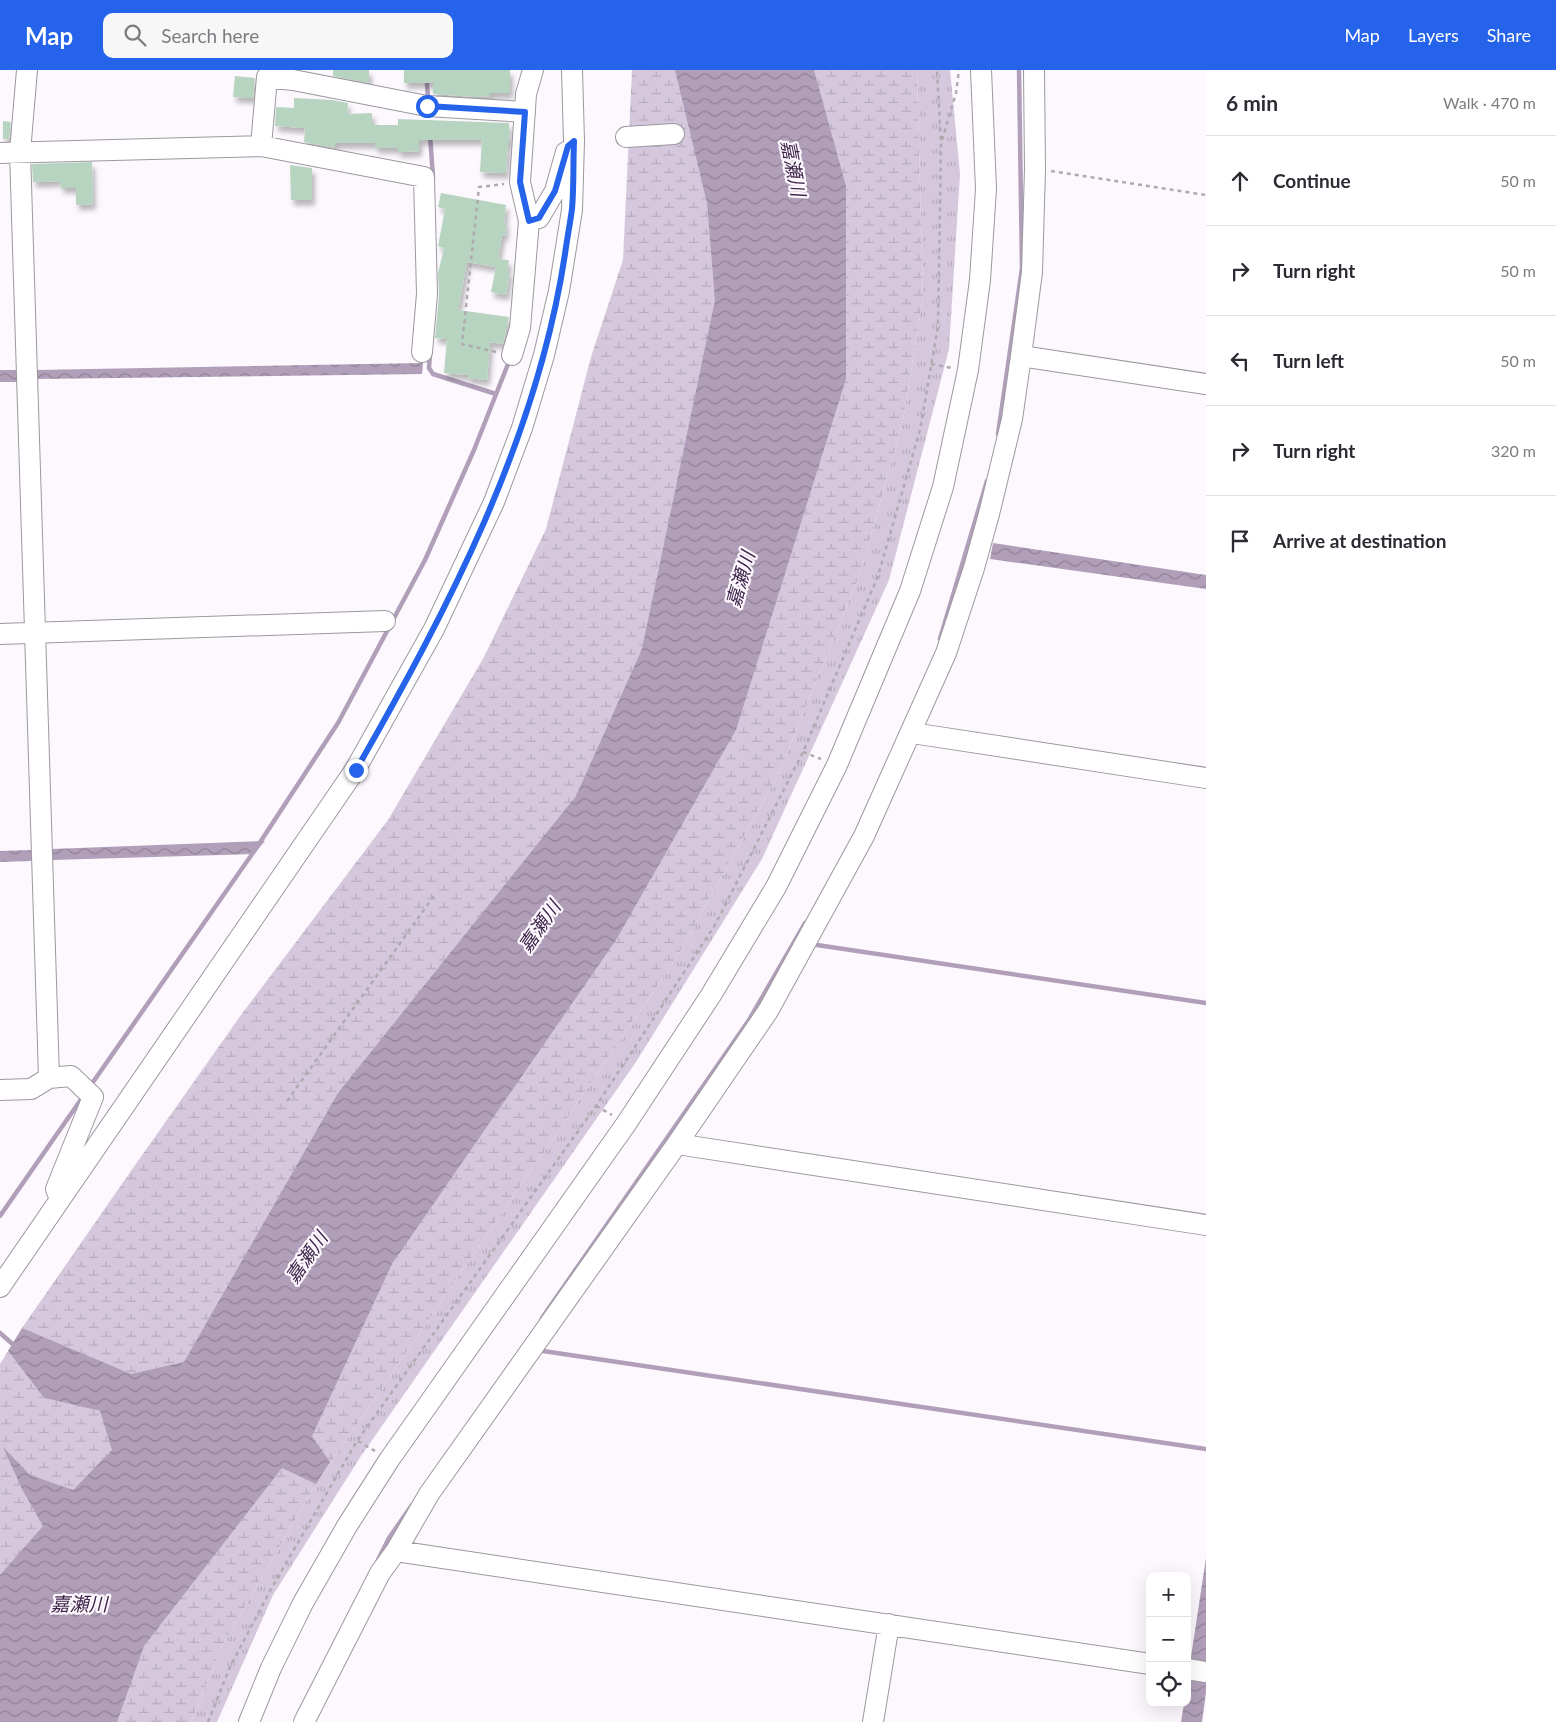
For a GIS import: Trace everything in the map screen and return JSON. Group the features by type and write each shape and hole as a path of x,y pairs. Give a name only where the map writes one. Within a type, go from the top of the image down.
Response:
{"street":[{"path":"27,70 20,152 49,1078"},
{"path":"512,355 520,328 529,221 520,182 526,94 533,70"},
{"path":"0,1287 356,770 434,630 494,502 522,428 544,355 559,291 572,210 574,141 572,70"},
{"path":"249,1722 271,1668 303,1603 346,1526 389,1460 626,1124 711,995 776,887 837,765 913,582 944,487 968,370 980,280 986,188 981,70"},
{"path":"304,1722 380,1574 429,1494 678,1144 768,1011 864,836 912,733 946,653 974,568 1012,419 1032,272 1035,169 1034,70"},
{"path":"260,146 267,77 294,75 427,106 525,112"},
{"path":"626,137 674,134"},
{"path":"529,221 539,218 555,191 568,146 574,141"},
{"path":"0,153 260,146 424,177 427,294 422,352"},
{"path":"1022,356 1206,384"},
{"path":"0,634 385,621"},
{"path":"912,733 1206,778"},
{"path":"0,1090 31,1090 49,1078 71,1076 93,1097 56,1189 60,1201"},
{"path":"678,1144 1206,1225"},
{"path":"396,1550 1146,1663"},
{"path":"873,1722 889,1624"},
{"path":"1191,1670 1206,1672"}],"path":[{"path":"208,1722 230,1666 271,1588 357,1441 596,1106 715,925 803,752 878,576 920,430 938,326 941,144 937,70"},
{"path":"941,144 956,93 959,70"},
{"path":"1035,169 1206,195"},
{"path":"512,355 462,344 479,187 520,182"},
{"path":"931,364 968,370"},
{"path":"803,752 837,765"},
{"path":"287,1101 436,893"},
{"path":"357,1441 389,1460"}],"green space":[{"path":"632,70 689,70 727,298 656,656 577,815 184,1387 138,1387 44,1348 22,1328 241,1015 388,820 484,657 546,529 591,357 623,260"},
{"path":"798,70 917,70 923,297 903,420 861,571 779,773 676,959 316,1484 222,1646 191,1722 52,1722 289,1427 602,932"},
{"path":"917,70 950,70 960,174 949,349 889,580 762,859 636,1062 361,1456 273,1595 217,1722 191,1722 222,1646 316,1484 676,959 779,773 861,571 903,420 923,297"},
{"path":"8,1351 44,1398 100,1411 132,1448 0,1599 0,1364"}],"water":[{"name":"嘉瀬川","path":"675,70 814,70 846,186 846,379 736,730 616,940 392,1264 312,1436 330,1462 316,1484 282,1468 144,1646 117,1722 0,1722 0,1575 43,1526 22,1489 3,1447 30,1475 73,1490 112,1450 100,1411 44,1398 8,1351 22,1328 131,1374 184,1362 338,1093 576,796 642,649 715,300 707,203"},
{"path":"423,363 422,374 35,379 35,370"},
{"path":"0,370 18,370 20,382 0,382"},
{"path":"993,543 1206,575 1206,589 990,559"},
{"path":"265,841 254,854 52,860 52,849"},
{"path":"30,850 36,855 31,861 0,862 0,851"},
{"path":"1206,1558 1206,1692 1202,1722 1181,1722 1183,1707 1191,1707 1191,1657"}],"building":[{"path":"333,70 369,70 369,83 333,76"},
{"path":"404,70 510,70 510,93 490,93 490,96 477,97 433,94 433,83 404,83"},
{"path":"235,76 255,78 253,98 233,97"},
{"path":"294,98 332,100 348,103 347,114 372,113 372,125 398,125 398,119 509,123 510,142 508,142 506,173 480,172 482,140 419,140 419,151 398,152 398,148 375,148 375,143 335,143 335,148 304,142 305,128 275,126 276,107 294,108"},
{"path":"3,121 11,122 9,139 3,139"},
{"path":"92,162 93,204 76,205 76,188 61,188 60,181 33,182 32,164"},
{"path":"290,165 312,168 312,200 291,200"},
{"path":"441,193 506,205 505,236 502,235 498,259 509,260 507,272 510,272 506,295 491,292 496,267 467,262 458,310 509,317 503,344 490,342 487,380 468,378 468,375 444,373 447,339 435,338 439,295 438,273 444,248 438,246 445,209 438,207"}],"waterway":[{"path":"426,70 428,98"},
{"path":"998,434 1022,268 1019,70"},
{"path":"430,135 433,177"},
{"path":"430,353 429,368 433,374 496,394"},
{"path":"91,1085 257,847 338,723 425,560 474,450 510,359"},
{"path":"940,639 987,481"},
{"path":"542,1318 749,1020 805,923"},
{"path":"817,945 1206,1003"},
{"path":"0,1216 82,1098"},
{"path":"0,1333 16,1347"},
{"path":"543,1351 1206,1449"},
{"path":"377,1562 389,1538 412,1505"}],"route":[{"path":"356,770 434,630 494,502 522,428 544,355 559,291 572,210 574,141 568,146 555,191 539,218 529,221 520,182 525,112 427,106"}]}
